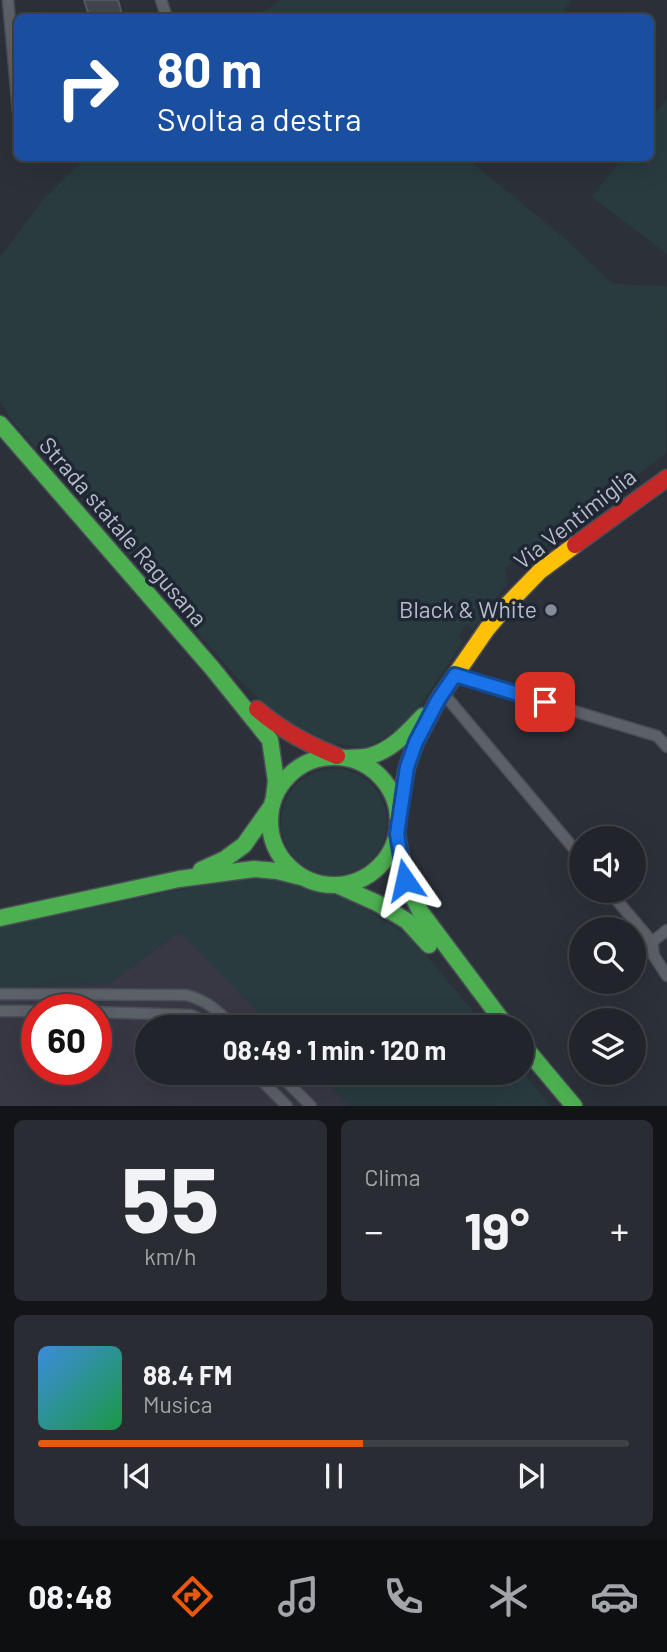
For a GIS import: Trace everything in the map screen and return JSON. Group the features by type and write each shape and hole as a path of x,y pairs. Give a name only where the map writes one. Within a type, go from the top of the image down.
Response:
{"main road":[{"name":"Strada statale Ragusana","path":"0,424 212,668"},
{"name":"Via Ventimiglia","path":"440,696 487,629 540,571 667,478"},
{"path":"212,668 278,727 301,741 364,764 382,777 394,796 405,880 420,911 498,1015"},
{"path":"212,668 270,740 276,781 270,830 275,846 287,865 305,878"},
{"path":"179,879 225,859 244,845 283,782 299,767 320,758 370,756 383,751 407,733 440,696"},
{"path":"0,918 179,879 254,869 276,871 320,884 337,885 359,880 373,872 388,855 398,826 407,767 416,742 440,696"},
{"path":"337,885 377,903 407,921 496,1015"},
{"path":"534,1059 573,1106"}],"lane":[{"path":"8,0 14,80"},
{"path":"455,675 657,736 667,747"},
{"path":"440,696 569,843"},
{"path":"619,903 652,942 654,956 667,976"},
{"path":"652,942 667,930"},
{"path":"0,993 186,995 200,998 223,1015"},
{"path":"0,1011 21,1011"},
{"path":"112,1013 191,1015"},
{"path":"266,1085 286,1106"},
{"path":"290,1085 311,1106"}],"shaded area":[{"path":"280,0 572,0 561,14 260,14"},
{"path":"667,98 667,254 592,197 620,161 654,161 654,115"},
{"path":"82,161 470,161 563,237 613,284 667,286 666,453 529,559 519,557 505,568 508,583 473,628 466,624 459,635 463,642 404,725 367,748 330,743 273,713 241,682 13,422 0,401 0,258 42,201"},
{"path":"334,769 354,773 372,784 383,802 387,822 383,842 372,860 354,871 334,875 314,871 296,860 285,842 281,822 285,802 296,784 314,773"},
{"path":"252,875 344,896 411,937 476,1015 261,1015 179,932 109,984 0,988 0,927"},
{"path":"179,932 261,1015 135,1015 135,1085 329,1085 350,1106 0,1106 0,988 109,984"},
{"path":"329,1085 533,1085 550,1106 350,1106"}],"building":[{"path":"84,0 118,0 122,14 89,14"}],"traffic: fast":[{"path":"0,424 212,668 270,740 276,781 274,797"},
{"path":"348,758 367,757 378,753 399,740 423,716"},
{"path":"334,757 359,762 379,776 393,796 398,821 393,846 379,866 359,880 334,885 309,880 289,866 275,846 270,821 275,796 289,776 309,762 334,757"},
{"path":"201,870 225,859 244,845 271,807"},
{"path":"397,834 405,880 420,911 498,1015"},
{"path":"0,918 179,879 254,869 305,878"},
{"path":"337,885 377,903 407,921 429,945"},
{"path":"534,1058 574,1106"}],"traffic: slow":[{"path":"398,818 407,767 416,742 438,700 487,629 509,603 540,571 575,545"}],"traffic: jam":[{"path":"575,545 667,478"},
{"path":"257,709 295,736 337,756"}],"place":[{"name":"Black & White","path":"551,610"}],"route":[{"path":"405,880 397,834 407,767 416,742 438,700 455,675 545,702"}]}
